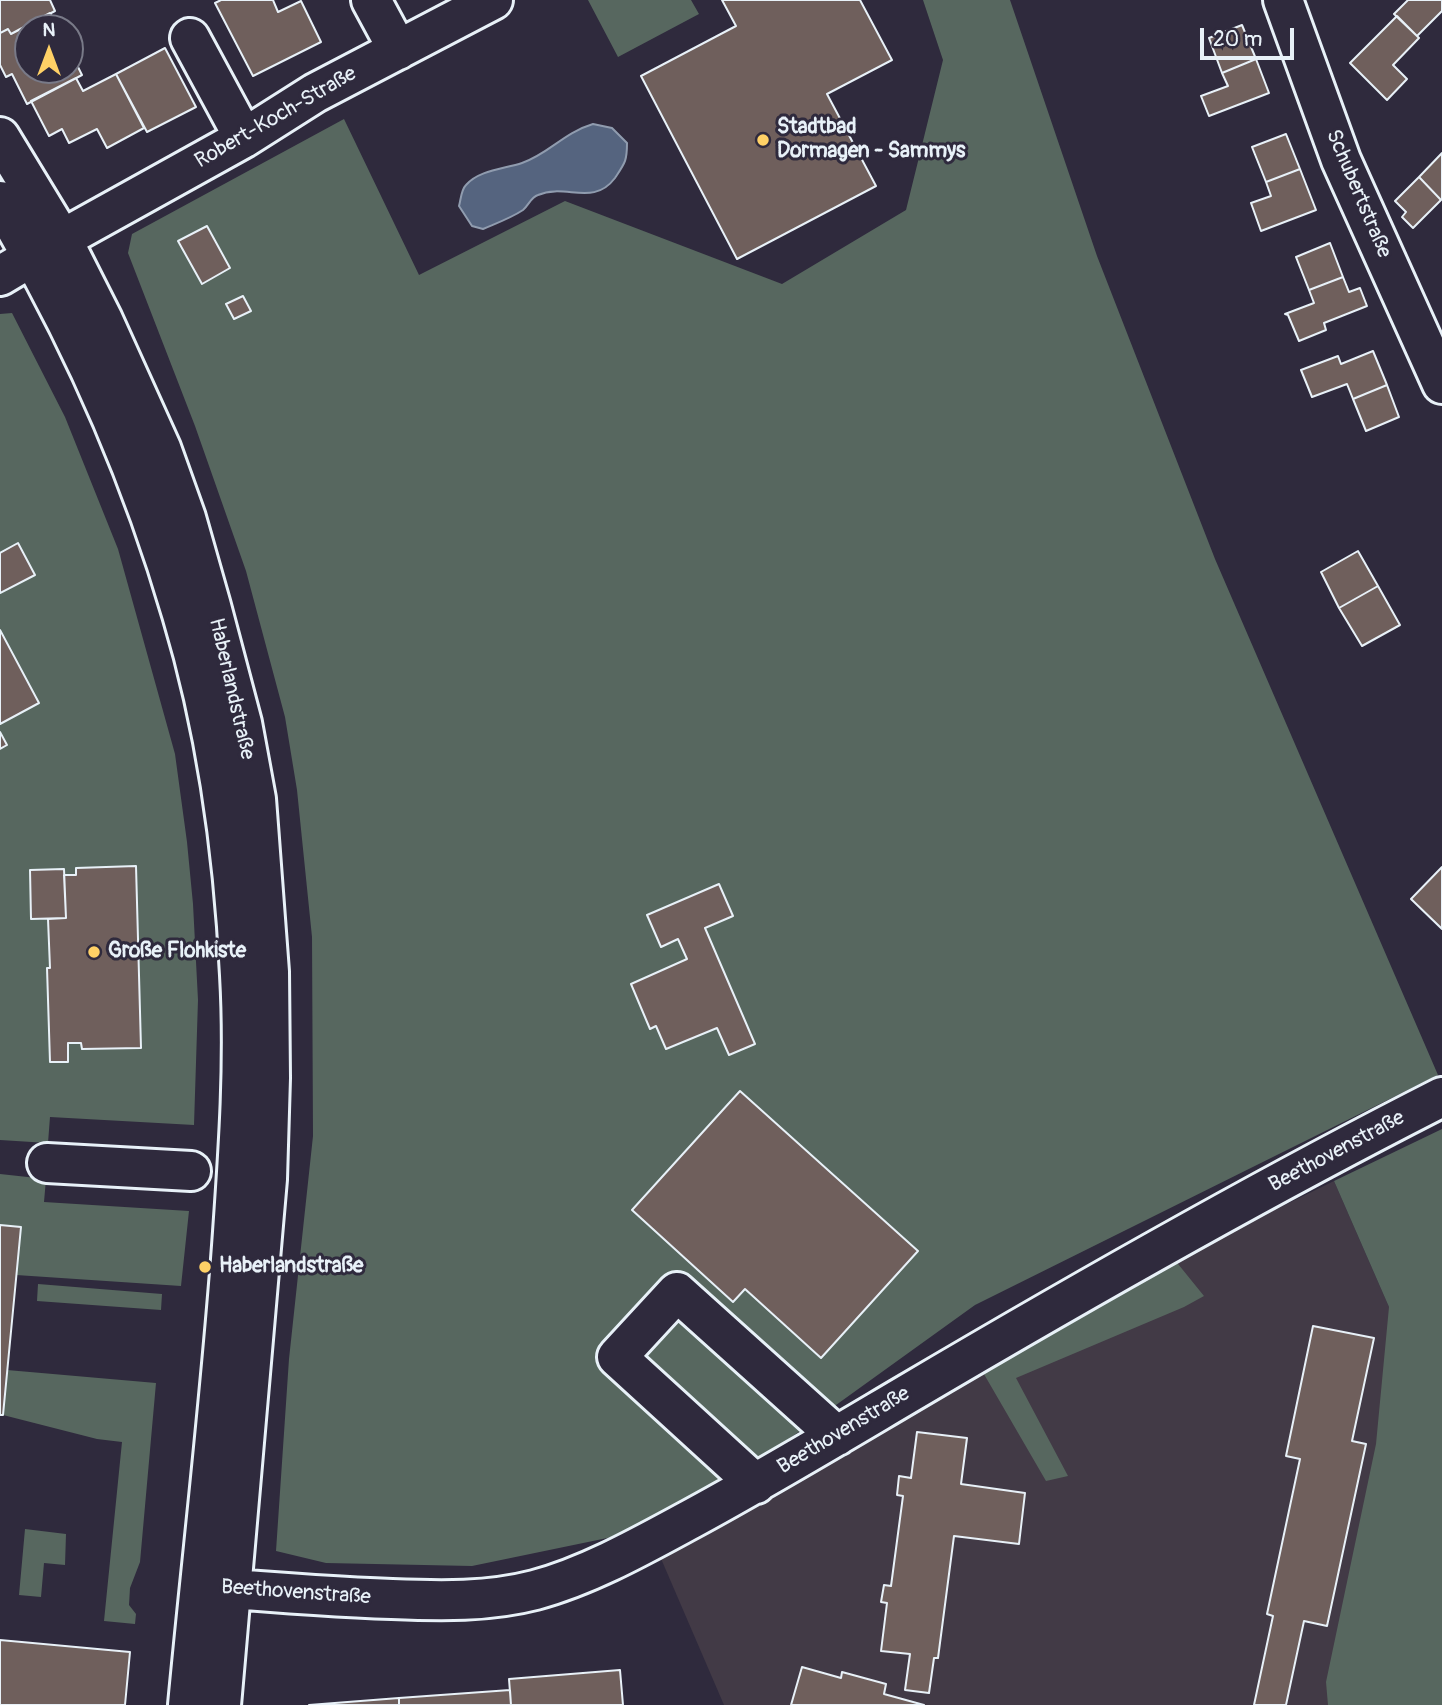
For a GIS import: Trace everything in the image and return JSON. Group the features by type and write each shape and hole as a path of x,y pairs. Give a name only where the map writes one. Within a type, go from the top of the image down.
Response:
{"street":[{"path":"371,0 398,50"},
{"name":"Robert-Koch-Straße","path":"0,276 47,247 244,138 315,93 493,0"},
{"name":"Schubertstraße","path":"1283,0 1340,160 1442,384"},
{"path":"190,38 244,138"},
{"name":"Haberlandstraße","path":"0,137 47,247"},
{"name":"Haberlandstraße","path":"0,201 47,247 103,320 161,448 186,518 212,606 242,723 256,799 269,972 266,1192 216,1588 188,1705"},
{"name":"Beethovenstraße","path":"216,1588 344,1598 432,1601 491,1598 536,1590 643,1545 756,1484 1045,1314 1339,1149 1442,1097"},
{"path":"47,1163 191,1171"},
{"path":"756,1484 617,1357 677,1292 837,1436"},
{"name":"Haberlandstraße","path":"216,1588 221,1705"}],"shaded area":[{"path":"1334,1181 1424,1387 1376,1705 724,1705 659,1554 1174,1259"}],"green space":[{"path":"588,0 691,0 699,14 618,57"},
{"path":"923,0 1010,0 1097,256 1215,559 1438,1075 975,1305 761,1459 617,1536 472,1566 326,1563 276,1551 289,1359 313,1136 312,937 297,790 285,717 246,571 195,426 128,253 132,234 344,119 419,275 565,201 782,284 906,210 943,60"},
{"path":"12,313 65,417 118,549 175,754 193,904 198,1000 194,1125 50,1117 48,1143 0,1140 0,749 7,745 0,732 0,724 39,703 0,630 0,593 35,574 18,543 0,553 0,314"},
{"path":"1442,1129 1442,1705 1328,1705 1326,1682 1376,1444 1389,1307 1334,1181"},
{"path":"0,1174 46,1179 44,1202 189,1211 181,1286 16,1275 20,1227 0,1225"},
{"path":"1174,1259 1204,1296 1016,1378 1068,1476 1046,1481 981,1369"},
{"path":"38,1284 162,1294 161,1310 37,1301"},
{"path":"7,1370 156,1383 140,1562 130,1588 129,1605 136,1614 135,1624 104,1621 122,1442 97,1439 3,1415"},
{"path":"25,1529 66,1534 65,1565 44,1563 41,1597 19,1595"}],"water":[{"path":"593,124 612,128 627,143 623,165 607,187 588,193 548,192 534,197 523,210 509,218 483,229 472,226 459,206 463,189 471,180 532,159 573,132"}],"building":[{"path":"0,0 50,0 55,11 49,14 14,14 14,32 11,34 8,29 0,33"},
{"path":"221,0 273,0 278,12 301,1 321,42 253,76 215,3"},
{"name":"Stadtbad Dormagen - Sammys","path":"722,0 860,0 892,60 827,94 876,186 737,259 641,76 736,26"},
{"path":"1408,0 1442,0 1442,11 1417,36 1394,14"},
{"path":"1397,16 1419,38 1393,65 1407,79 1387,100 1350,63"},
{"path":"1242,25 1256,59 1222,73 1209,38"},
{"path":"8,29 11,34 14,32 14,78 12,74 6,77 0,65 0,33"},
{"path":"165,48 196,107 147,132 116,74"},
{"path":"1256,59 1269,93 1209,116 1201,96 1228,86 1222,73"},
{"path":"116,74 144,128 107,148 97,129 69,143 62,129 49,136 31,101 64,84 79,84 83,91"},
{"path":"17,84 65,84 27,104"},
{"path":"1286,134 1300,169 1266,182 1252,147"},
{"path":"1442,153 1442,199 1441,200 1419,177"},
{"path":"1300,169 1316,210 1261,231 1251,203 1271,196 1266,182"},
{"path":"1419,177 1441,200 1413,228 1402,217 1406,212 1395,201"},
{"path":"207,226 230,268 202,284 178,241"},
{"path":"1330,243 1343,277 1309,290 1296,257"},
{"path":"1343,277 1349,292 1360,288 1367,306 1324,323 1326,330 1299,341 1288,315 1285,314 1314,303 1309,290"},
{"path":"243,296 251,311 234,319 226,304"},
{"path":"1373,351 1387,385 1353,399 1347,384 1312,397 1301,370 1338,356 1341,364"},
{"path":"1387,385 1399,417 1366,431 1353,399"},
{"path":"18,543 35,575 0,593 0,553"},
{"path":"1358,551 1378,586 1339,608 1321,572"},
{"path":"1378,586 1400,625 1362,646 1339,608"},
{"path":"0,630 39,703 0,724"},
{"path":"0,732 7,745 0,749"},
{"name":"Große Flohkiste","path":"136,866 141,1048 82,1049 81,1043 68,1043 68,1062 50,1062 48,919 66,918 64,875 76,875 76,868"},
{"path":"1442,867 1442,929 1411,899"},
{"path":"64,869 66,918 31,919 30,870"},
{"path":"719,884 733,916 705,928 755,1044 729,1055 717,1028 666,1049 656,1026 650,1029 631,984 687,959 678,939 661,947 647,915"},
{"path":"740,1091 918,1251 821,1358 745,1289 733,1302 632,1210"},
{"path":"0,1225 21,1227 3,1415 0,1415"},
{"path":"1313,1326 1374,1338 1352,1441 1366,1444 1327,1626 1304,1621 1286,1705 1254,1705 1273,1616 1267,1614 1300,1459 1286,1456"},
{"path":"917,1432 967,1438 961,1484 1025,1493 1019,1544 954,1536 938,1658 934,1658 929,1693 905,1690 910,1654 881,1651 887,1603 881,1602 884,1585 891,1586 903,1496 897,1495 899,1476 911,1478"},
{"path":"0,1640 130,1652 125,1705 0,1705"},
{"path":"802,1667 841,1678 842,1672 886,1684 884,1694 924,1705 791,1705"},
{"path":"620,1670 623,1705 511,1705 509,1679"},
{"path":"510,1690 511,1705 399,1705 399,1698"},
{"path":"399,1698 399,1705 309,1705"}],"place":[{"name":"Stadtbad Dormagen - Sammys","path":"763,140"},
{"name":"Große Flohkiste","path":"94,952"},
{"name":"Haberlandstraße","path":"205,1267"}]}
